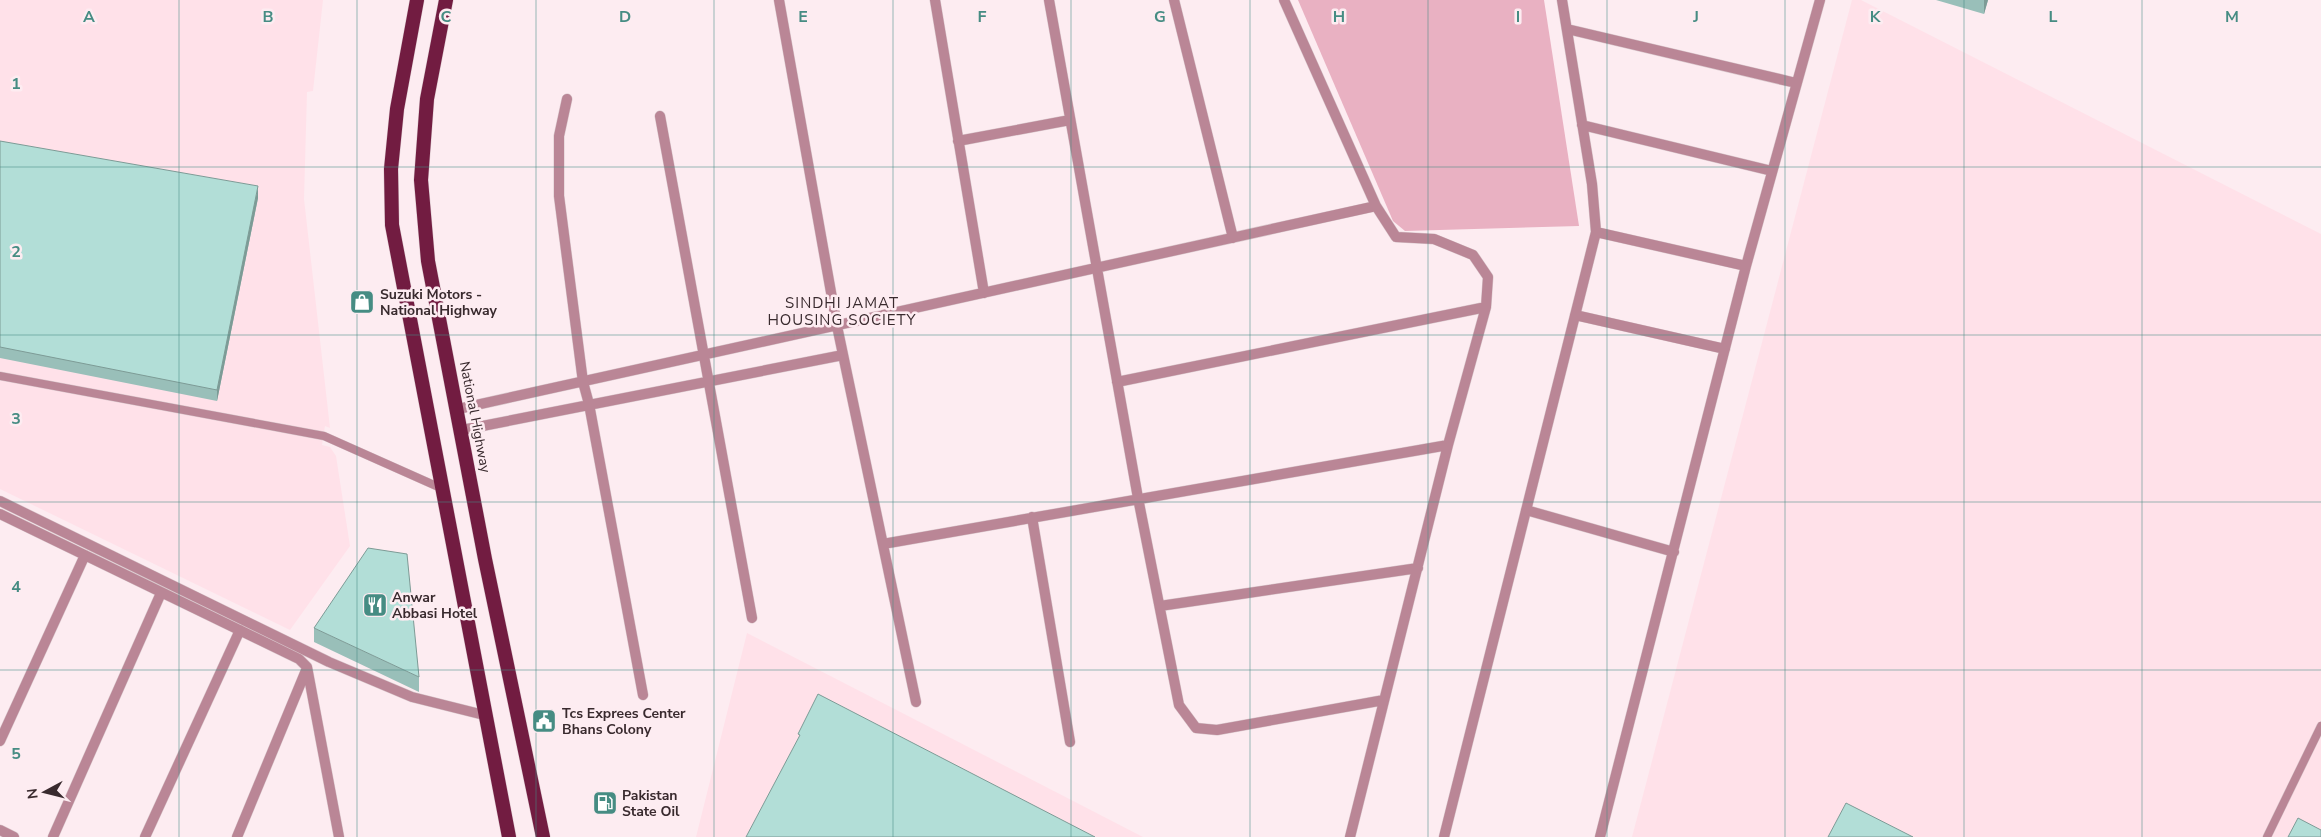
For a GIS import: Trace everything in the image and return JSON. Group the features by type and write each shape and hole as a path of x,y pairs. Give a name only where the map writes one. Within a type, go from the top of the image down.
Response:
{"highway":[{"path":"417,0 397,109 391,169 392,225 484,715 509,837"},
{"name":"National Highway","path":"446,0 427,99 421,180 428,261 458,409 485,559 543,837"}],"street":[{"path":"779,0 837,326 916,702"},
{"path":"935,0 984,293"},
{"path":"1048,0 1138,498 1179,705 1196,728 1217,730 1384,700"},
{"path":"1174,0 1233,238"},
{"path":"1284,0 1376,206 1396,237 1434,239 1473,255 1488,277 1486,307 1448,445 1350,837"},
{"path":"1444,837 1596,232 1592,184 1562,0"},
{"path":"1600,837 1746,266 1820,0"},
{"path":"1567,29 1796,84"},
{"path":"567,99 558,136 559,196 583,382 589,404 643,695"},
{"path":"660,116 752,618"},
{"path":"958,141 1070,120"},
{"path":"1582,125 1772,171"},
{"path":"458,409 1376,206"},
{"path":"1596,232 1746,266"},
{"path":"1118,382 1486,307"},
{"path":"1575,315 1725,349"},
{"path":"462,430 843,355"},
{"path":"883,544 1448,445"},
{"path":"0,502 329,662 412,697 484,715"},
{"path":"1526,510 1674,552"},
{"path":"1032,517 1070,742"},
{"path":"1,518 85,556 299,659 307,667 339,837"},
{"path":"0,742 85,556"},
{"path":"1160,606 1418,568"},
{"path":"53,837 161,593"},
{"path":"145,837 240,630"},
{"path":"237,837 307,667"},
{"path":"332,837 337,826"},
{"path":"0,830 14,837"}],"lane":[{"path":"0,376 324,436 443,489"},
{"path":"2267,837 2321,726"}],"shaded area":[{"path":"0,0 323,0 313,91 307,92 304,199 330,428 325,426 322,445 330,447 336,456 350,546 290,630 0,489"},
{"path":"1298,0 1544,0 1579,226 1405,231 1393,221"},
{"path":"1852,0 1861,0 2321,234 2321,837 1632,837"},
{"path":"747,633 1143,837 696,837"}],"building":[{"path":"0,141 258,186 217,390 0,347"},
{"name":"Anwar Abbasi Hotel","path":"368,548 407,554 419,677 314,628"},
{"path":"818,694 1095,837 746,837 800,735 798,734"},
{"path":"1846,803 1913,837 1828,837"},
{"path":"2298,818 2321,830 2321,837 2288,837"}],"place":[{"name":"Suzuki Motors - National Highway","path":"362,302"},
{"name":"Anwar Abbasi Hotel","path":"375,605"},
{"name":"Tcs Exprees Center Bhans Colony","path":"544,721"},
{"name":"Pakistan State Oil","path":"605,803"}],"district":[{"name":"SINDHI JAMAT HOUSING SOCIETY","path":"842,312"}]}
